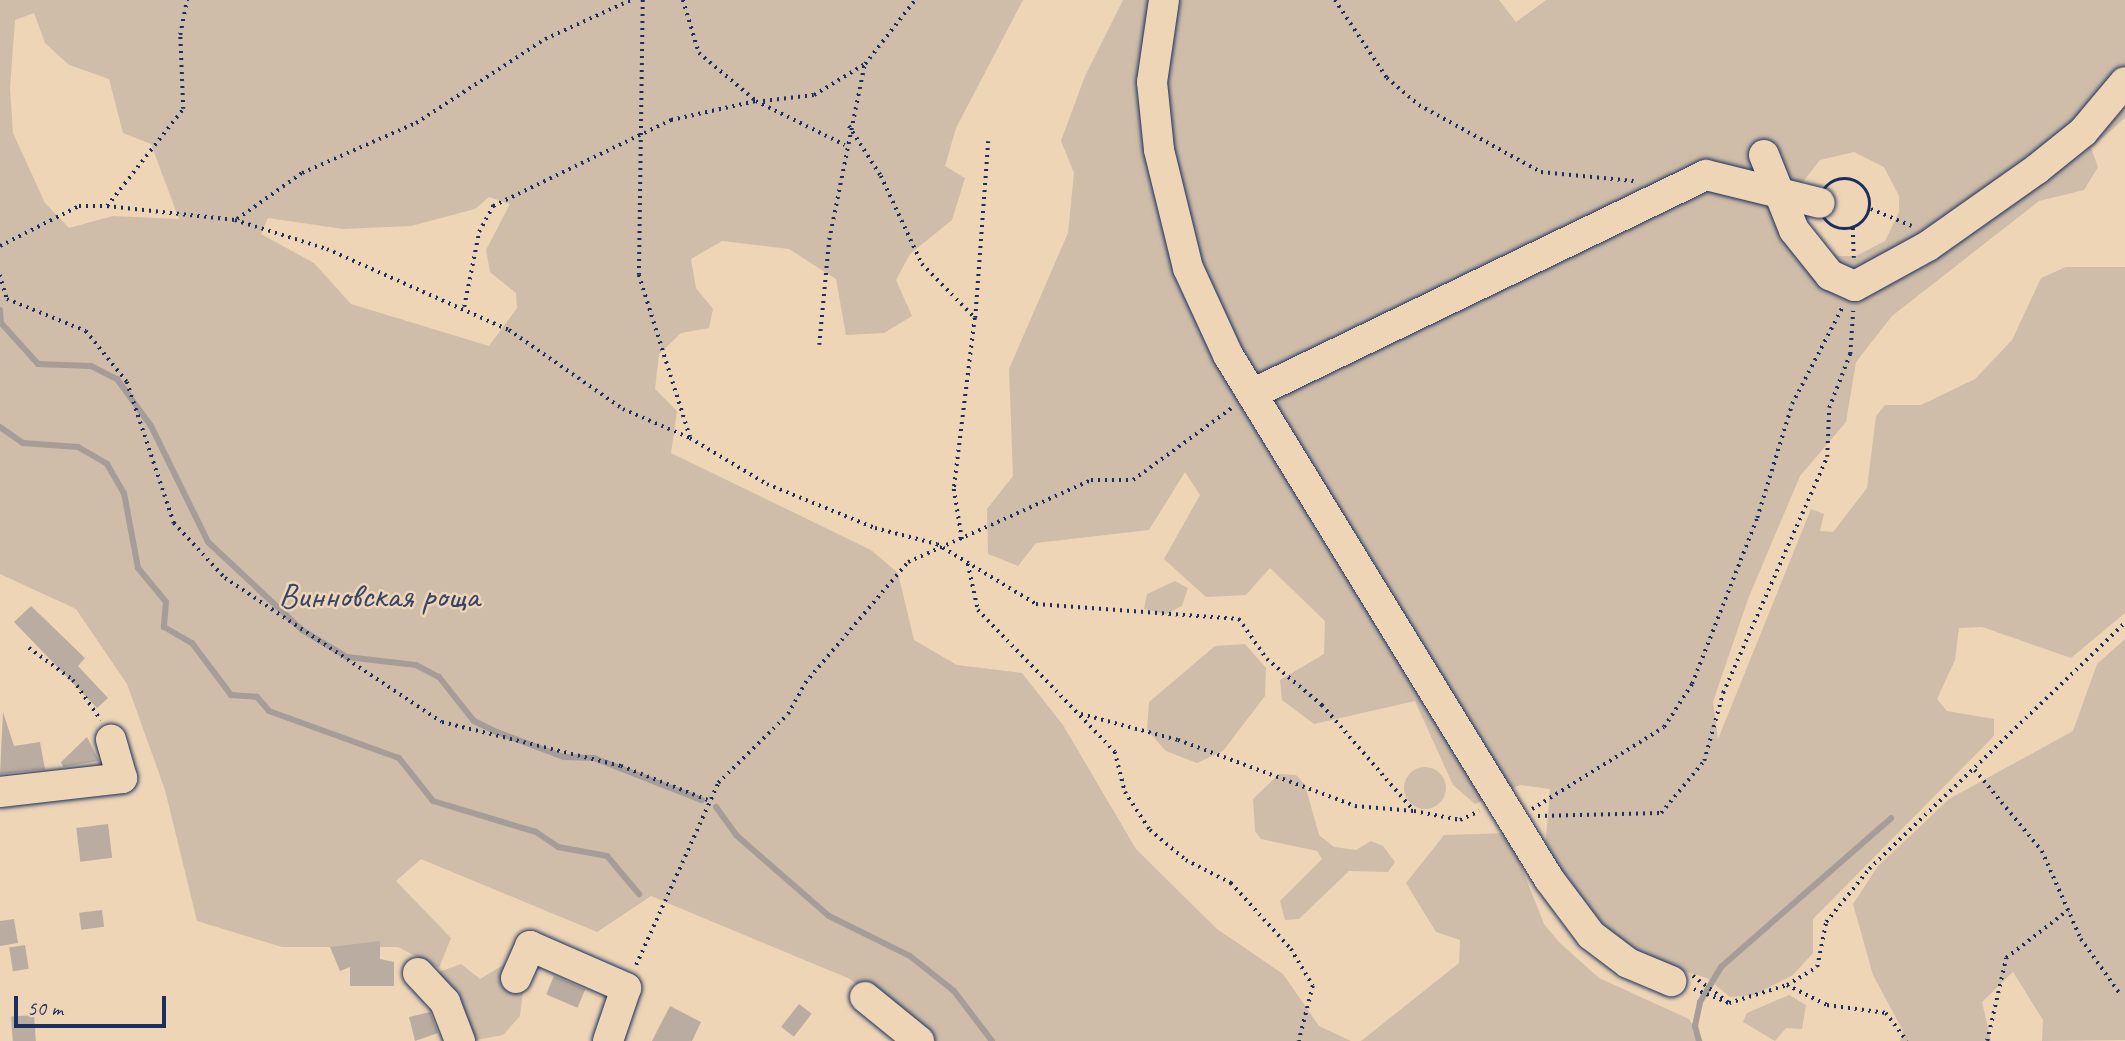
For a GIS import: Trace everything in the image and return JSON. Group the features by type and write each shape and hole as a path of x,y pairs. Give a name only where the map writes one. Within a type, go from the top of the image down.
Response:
{"street":[{"path":"1164,0 1152,82 1176,233 1228,355 1509,809 1591,935 1628,963 1671,981"},
{"path":"1764,155 1775,191 1815,257 1830,275 1854,286 1928,246 2037,169 2083,132 2125,82"},
{"path":"1252,394 1684,183 1706,175 1820,203"},
{"path":"0,792 122,778 111,740"},
{"path":"516,978 530,946 626,988 608,1041"},
{"path":"418,973 445,1002 460,1041"},
{"path":"865,997 919,1041"}],"path":[{"path":"107,206 183,109 180,36 187,0"},
{"path":"235,220 302,173 416,123 545,39 631,0"},
{"path":"643,0 647,68 639,135 639,275 690,438"},
{"path":"683,0 699,53 756,101 845,145"},
{"path":"464,307 479,232 493,206 639,135 756,101 781,104 814,95 864,64 915,0"},
{"path":"1335,0 1387,78 1419,105 1541,172 1645,181"},
{"path":"819,345 845,145 864,64"},
{"path":"849,126 881,176 922,264 975,318"},
{"path":"962,539 954,489 975,318 988,141"},
{"path":"0,246 79,206 107,206 235,220 327,249 464,307 509,330 623,409 690,438 768,484 874,528 937,544 1036,604 1239,620 1267,659 1322,705 1414,811"},
{"path":"1871,208 1887,215"},
{"path":"1853,228 1854,243"},
{"path":"0,275 7,299 86,331 127,382 174,523 225,578 442,722 621,766 708,800"},
{"path":"1509,809 1664,727 1692,684 1757,518 1791,404 1854,286"},
{"path":"1079,713 1178,740 1355,806 1414,811 1460,820 1509,809 1632,818 1661,813 1704,761 1723,693 1827,457 1825,429 1850,354 1854,286"},
{"path":"626,988 708,800 730,767 788,714 805,683 908,562 937,544 962,539 1091,480 1133,481 1252,394"},
{"path":"968,564 978,610 1115,752 1125,792 1150,830 1186,860 1231,883 1291,949 1312,986 1299,1041"},
{"path":"1671,981 1729,1003 1787,985 1817,967 1826,922 1851,890 2125,623"},
{"path":"29,648 85,693 111,740"},
{"path":"1975,770 2042,851 2068,910 2120,995"},
{"path":"1987,1041 2006,958 2068,910"},
{"path":"1671,981 1680,974 1700,978 1729,1003"},
{"path":"1787,985 1827,1005 1886,1013 1907,1041"}],"green space":[{"name":"Винновская роща","path":"0,0 1023,0 956,128 945,166 965,178 952,220 910,254 896,280 912,316 884,333 846,335 836,279 789,249 722,241 691,259 696,288 713,309 709,328 681,333 659,354 655,389 677,411 671,453 871,550 898,573 914,640 957,665 1022,673 1063,725 1136,849 1217,929 1283,974 1319,1026 1351,1041 926,1041 850,979 651,896 597,932 421,859 396,881 451,938 439,968 398,947 282,947 197,921 165,790 127,684 76,609 0,574","holes":["34,13 45,43 69,65 109,79 123,133 151,144 179,219 113,216 69,228 45,203 13,133 10,88 15,20","489,197 510,204 486,250 490,272 516,293 517,308 489,346 351,304 314,263 261,234 268,218 343,229 411,226 475,209"]},
{"path":"1123,0 1499,0 1516,22 1546,0 2125,0 2125,118 2091,148 2098,167 2084,190 2039,201 1892,316 1856,362 1846,422 1800,476 1748,599 1713,702 1718,739 1811,509 1824,514 1820,531 1833,532 1867,488 1876,416 1885,405 1921,405 1975,379 2012,340 2041,278 2066,267 2125,267 2125,613 2071,658 1982,627 1959,628 1955,660 1937,699 1947,711 1994,719 1994,736 1813,919 1813,953 1793,975 1754,995 1730,997 1707,978 1658,964 1599,926 1545,849 1550,789 1520,785 1475,804 1453,785 1415,701 1314,724 1282,700 1280,680 1324,654 1325,621 1270,568 1246,595 1206,597 1164,559 1200,495 1185,472 1149,530 1036,543 1018,566 988,554 987,509 1013,476 1009,369 1068,233 1074,173 1061,141 1085,76","holes":["1854,152 1884,167 1899,196 1899,212 1885,241 1856,256 1839,256 1822,250 1795,206 1798,188 1820,160"]},
{"path":"1175,581 1188,588 1182,606 1166,614 1144,609 1147,594"},
{"path":"2125,639 2125,1040 2042,1041 2043,1020 2013,972 1982,1002 1991,1041 1900,1041 1903,1031 1873,975 1853,904 1878,866 1949,799 2073,731 2097,664"},
{"path":"1245,644 1266,668 1265,696 1223,751 1197,763 1166,751 1147,730 1149,702 1215,646"},
{"path":"1425,767 1440,773 1446,788 1440,803 1425,809 1410,803 1404,788 1410,773"},
{"path":"1279,774 1296,775 1305,785 1319,835 1334,847 1356,850 1371,841 1383,846 1395,862 1388,872 1349,871 1299,919 1285,920 1280,901 1322,859 1317,851 1261,839 1255,831 1253,799"},
{"path":"1508,833 1544,924 1559,942 1599,978 1689,1019 1703,1041 1361,1041 1459,963 1460,940 1436,932 1406,883 1444,835"},
{"path":"510,961 525,975 520,1016 503,1035 471,1041 439,972 461,964 480,979"},
{"path":"1789,995 1806,1005 1802,1029 1786,1028 1775,1041 1743,1022 1747,1013"}],"building":[{"path":"31,606 85,658 78,666 108,698 97,708 14,622"},
{"path":"3,712 14,746 40,742 45,769 0,774"},
{"path":"87,737 99,761 63,767 61,762"},
{"path":"108,824 112,858 80,862 76,828"},
{"path":"102,910 104,927 81,930 79,913"},
{"path":"14,919 18,943 0,946 0,921"},
{"path":"380,941 380,959 394,962 394,986 350,986 350,967 340,971 330,947"},
{"path":"25,945 29,969 13,971 9,948"},
{"path":"554,976 585,989 577,1008 546,994"},
{"path":"799,1004 812,1014 794,1037 781,1027"},
{"path":"670,1006 701,1022 692,1041 652,1041"},
{"path":"430,1012 438,1033 415,1041 409,1017"},
{"path":"34,1015 36,1041 13,1041 11,1017"}],"waterway":[{"path":"0,310 1,323 38,364 91,366 117,379 151,426 208,542 302,630 347,657 416,665 439,677 474,721 497,732 564,757 594,758 702,800"},
{"path":"0,427 23,443 78,447 107,464 124,493 138,568 166,602 164,627 192,643 231,695 257,697 269,711 399,758 433,801 536,832 558,847 607,856 639,894"},
{"path":"716,807 736,835 829,916 910,956 954,991 992,1041"},
{"path":"1699,1041 1695,1026 1700,1002 1721,967 1891,818"}]}
